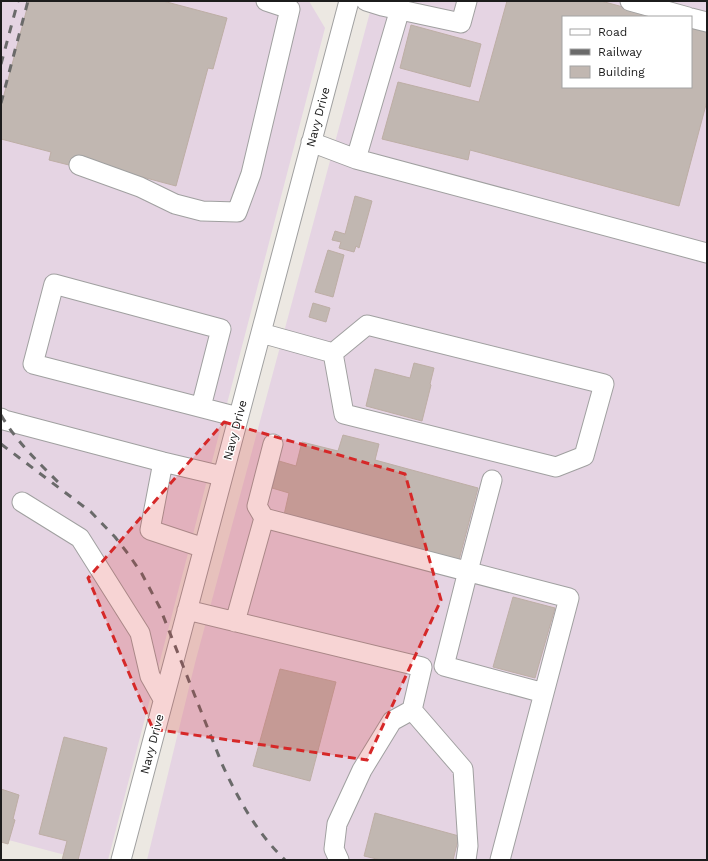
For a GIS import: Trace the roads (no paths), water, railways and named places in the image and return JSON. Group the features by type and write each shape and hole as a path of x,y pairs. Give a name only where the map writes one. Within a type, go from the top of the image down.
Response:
{"street":[{"path":"79,166 140,187 175,204 202,211 237,212 251,174 290,9 266,1"},
{"name":"Navy Drive","path":"121,860 349,1"},
{"path":"374,3 461,23 467,1"},
{"path":"630,1 686,16"},
{"path":"356,159 400,9"},
{"path":"692,18 707,22"},
{"path":"311,142 356,159 707,253"},
{"path":"201,407 221,329 54,284 33,364 238,417"},
{"path":"367,326 604,384 584,456 556,467 344,414 333,353 367,326"},
{"path":"260,333 333,353"},
{"path":"1,418 163,462 222,476"},
{"path":"273,444 257,506 264,518 569,598 500,860"},
{"path":"163,462 150,530 204,548"},
{"path":"492,480 444,666 544,694"},
{"path":"22,502 80,538 140,633 150,676 163,699"},
{"path":"235,622 264,518"},
{"path":"187,610 422,667 412,710"},
{"path":"339,860 334,850 337,824 362,770 392,720 412,710"},
{"path":"412,710 463,769 468,846 466,860"}],"railway":[{"path":"1,64 18,1"},
{"path":"1,103 28,1"},
{"path":"1,415 20,442 58,482"},
{"path":"1,444 91,512 115,537 142,574 160,608 228,777 257,827 285,860"}]}
